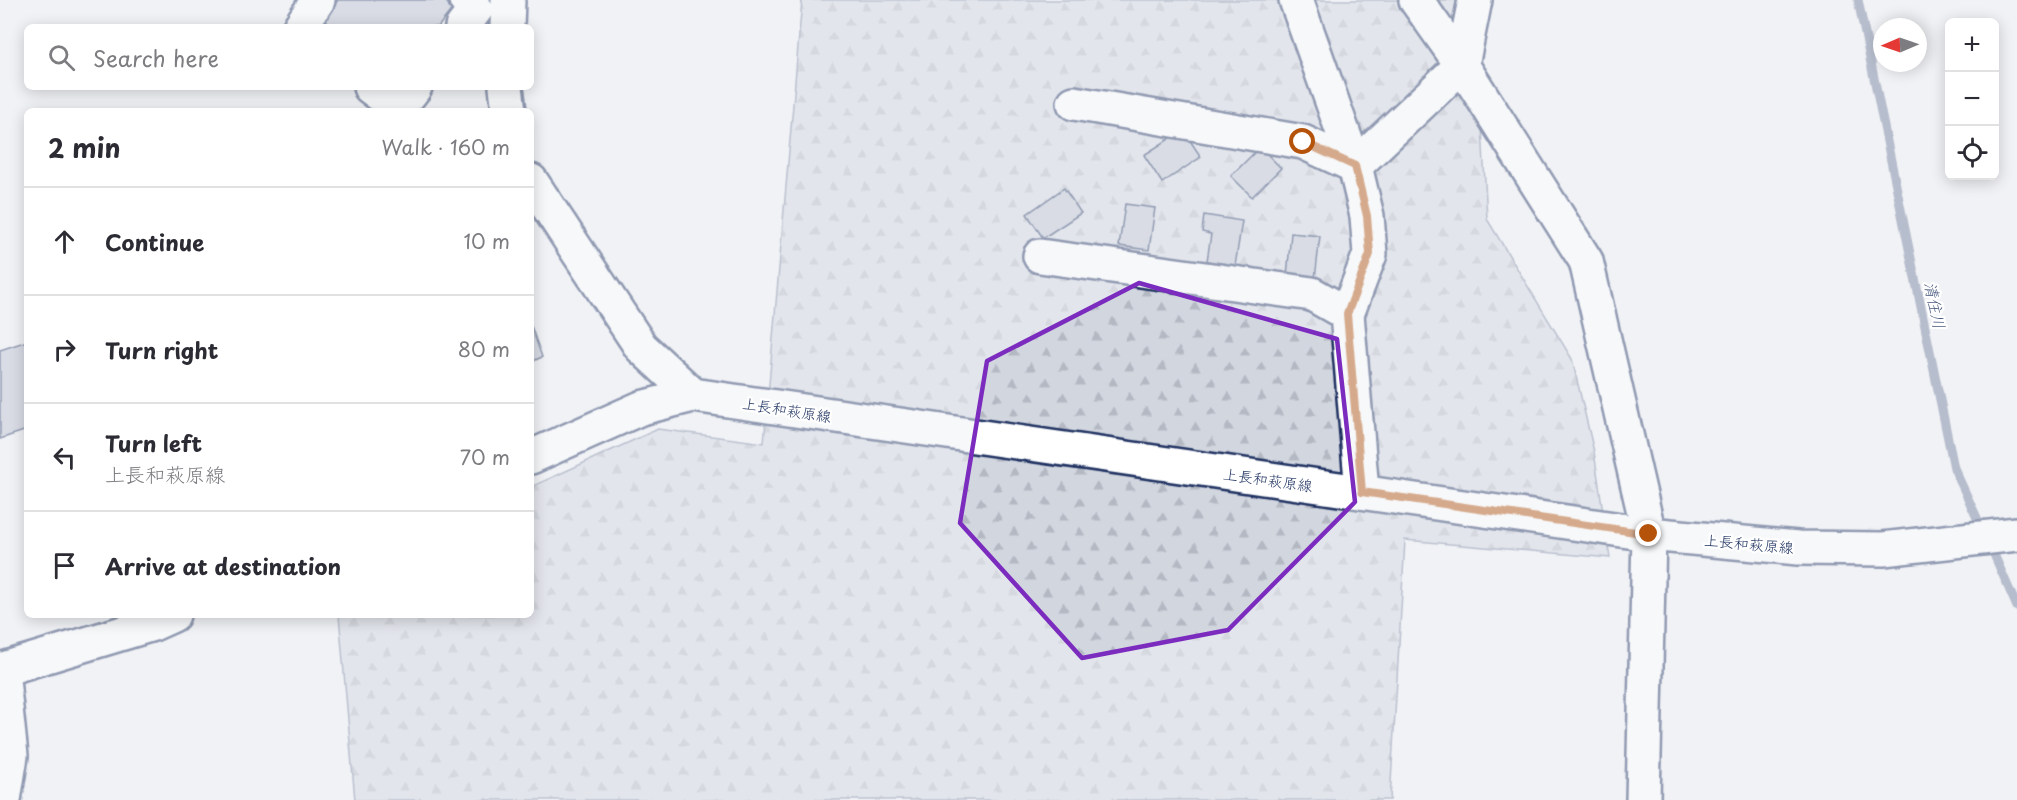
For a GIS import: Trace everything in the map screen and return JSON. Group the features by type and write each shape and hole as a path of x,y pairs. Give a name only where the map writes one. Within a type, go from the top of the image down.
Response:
{"main road":[{"path":"302,24 318,0"},
{"path":"464,24 476,9 466,0"},
{"path":"507,24 508,0"},
{"path":"1296,0 1355,166 1367,216 1370,254 1347,314 1362,492"},
{"path":"1416,0 1462,65 1587,261 1649,534 1643,800"},
{"path":"1355,166 1462,65 1475,0"},
{"path":"374,90 386,99 408,96 413,90"},
{"path":"506,90 509,108"},
{"path":"1074,103 1303,142 1355,166"},
{"path":"534,186 641,347 693,395"},
{"path":"1040,256 1312,294 1347,314"},
{"name":"上長和萩原線","path":"534,456 641,408 693,395 1649,534 1798,548 1884,549 2017,534"},
{"path":"4,800 10,756 1,670 166,618"}],"highlighted area":[{"path":"1139,283 1337,339 1355,502 1228,630 1082,658 960,523 987,361"}],"green space":[{"path":"802,0 1475,0 1487,219 1572,359 1594,452 1610,558 1405,540 1390,800 355,800 339,618 534,618 534,486 658,429 764,443"}],"building":[{"path":"338,0 444,0 453,8 440,24 318,24"},
{"path":"1183,130 1201,157 1162,183 1144,155"},
{"path":"1260,147 1281,168 1252,197 1231,176"},
{"path":"1064,188 1081,213 1043,238 1027,214"},
{"path":"1125,204 1155,208 1149,250 1119,246"},
{"path":"1204,215 1242,221 1235,266 1207,261 1211,234 1202,232"},
{"path":"1291,233 1320,236 1315,279 1287,276"},
{"path":"534,334 542,357 534,361"},
{"path":"24,342 24,431 0,439 0,350"}],"waterway":[{"name":"清住川","path":"1858,0 1954,468 1983,531"},
{"name":"清住川","path":"1989,543 2017,607"}],"route":[{"path":"1303,142 1355,166 1367,216 1370,254 1347,314 1362,492 1649,534"}]}
